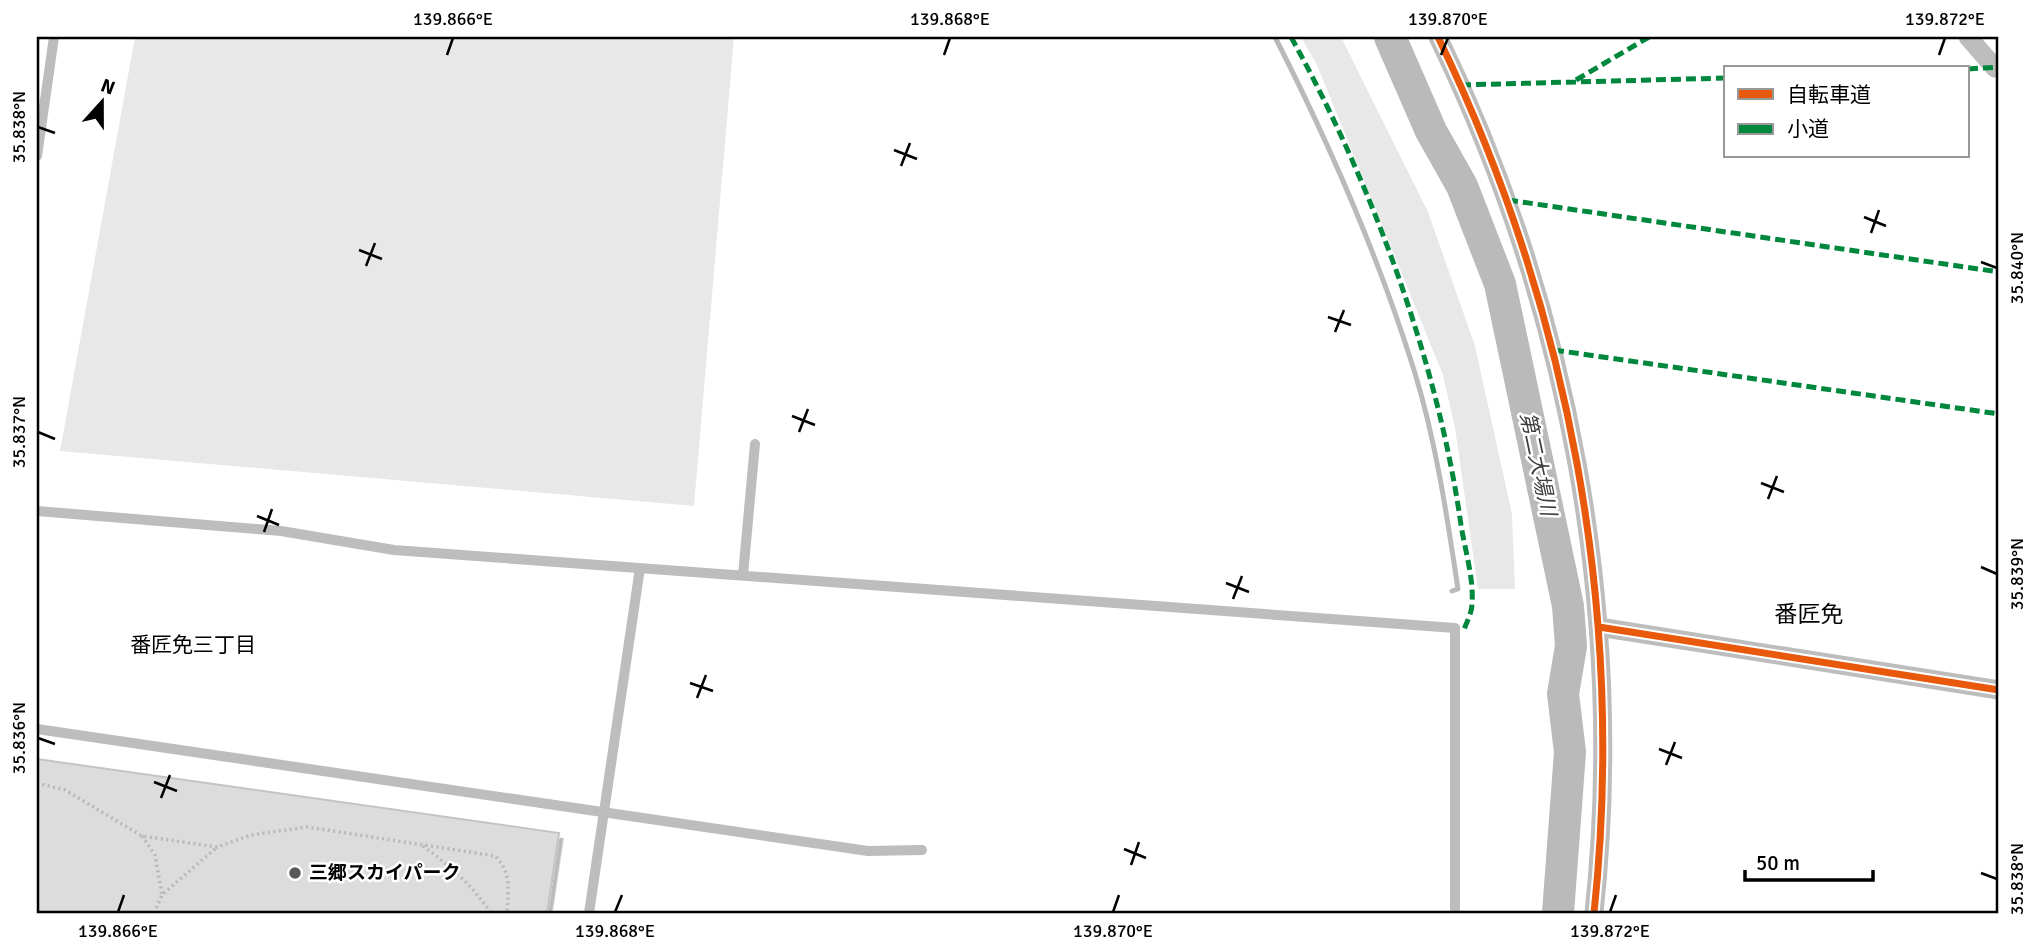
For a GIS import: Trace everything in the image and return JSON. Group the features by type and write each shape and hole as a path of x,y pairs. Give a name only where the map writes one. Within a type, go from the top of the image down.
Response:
{"street":[{"path":"1438,37 1461,85 1507,200 1554,350 1579,470 1599,626 1603,782 1594,913"},
{"path":"1968,37 1995,68"},
{"path":"1599,626 1999,690"}],"lane":[{"path":"37,156 54,37"},
{"path":"743,575 755,444"},
{"path":"37,511 281,531 394,550 1455,628 1455,913"},
{"path":"589,913 640,568"},
{"path":"37,729 868,851 922,850"}],"path":[{"path":"37,783 65,790 142,836 217,846"},
{"path":"153,913 162,895 217,846 251,835 307,827 458,848 495,856 504,863 508,879 508,913"},
{"path":"142,836 155,855 162,895"},
{"path":"422,845 451,866 491,913"}],"shaded area":[{"path":"135,37 734,37 694,506 60,451"},
{"path":"1301,37 1341,37 1428,212 1475,346 1512,514 1515,589 1478,589 1455,428 1443,375 1317,65"}],"building":[{"name":"三郷スカイパーク","path":"37,759 559,833 547,913 37,913"}],"waterway":[{"path":"1275,37 1352,201 1414,370 1429,424 1445,506 1458,589 1452,591"},
{"name":"第二大場川","path":"1390,37 1431,131 1462,186 1500,284 1568,606 1571,646 1563,694 1570,752 1558,913"}],"marked path":[{"path":"1291,37 1348,151 1374,212 1418,337 1450,463 1470,575 1472,607 1464,629"},
{"path":"1576,80 1649,37"},
{"path":"1969,69 1999,67"},
{"path":"1461,85 1724,78"},
{"path":"1508,200 1999,272"},
{"path":"1554,350 1999,414"}],"cycle path":[{"path":"1438,37 1484,140 1522,246 1553,354 1577,464 1593,575 1602,688 1602,800 1594,913"},
{"path":"1599,627 1999,690"}],"place":[{"name":"三郷スカイパーク","path":"295,873"}],"district":[{"name":"番匠免","path":"1809,614"},
{"name":"番匠免三丁目","path":"193,645"}]}
